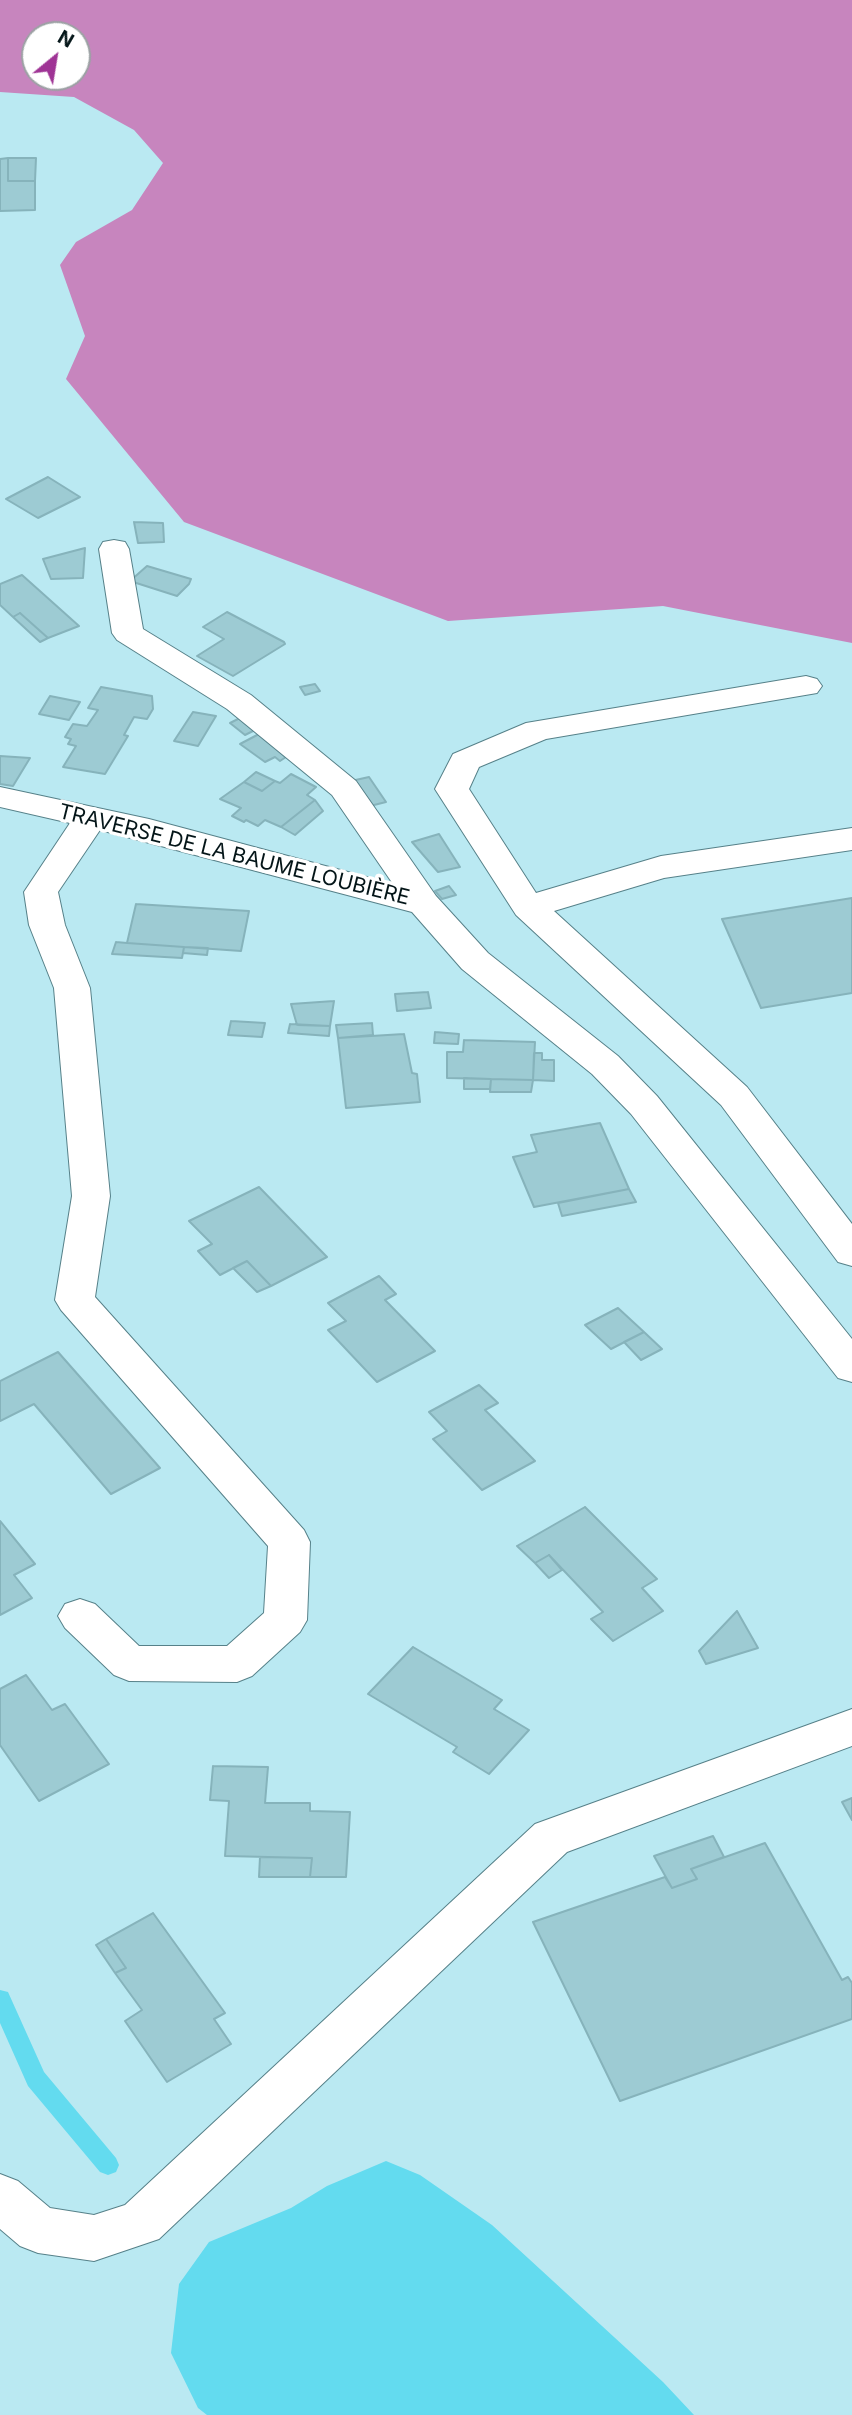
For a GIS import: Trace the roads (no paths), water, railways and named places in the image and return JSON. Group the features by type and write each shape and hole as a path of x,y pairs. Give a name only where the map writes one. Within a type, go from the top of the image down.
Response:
{"street":[{"path":"114,549 128,633 239,702 345,788 424,904"},
{"path":"806,687 538,730 465,761 452,789 528,907 734,1096 852,1252"},
{"name":"TRAVERSE DE LA BAUME LOUBIÈRE","path":"0,797 149,830 424,904 475,961 605,1065 644,1105 852,1367"},
{"path":"80,1616 129,1663 237,1664 285,1620 289,1542 75,1300 91,1196 72,988 47,925 41,892 92,817"},
{"path":"528,907 661,867 852,839"},
{"path":"0,2197 38,2230 94,2238 141,2223 551,1838 852,1727"}],"water":[{"path":"386,2161 420,2175 492,2225 663,2382 694,2415 207,2415 198,2408 171,2353 179,2284 209,2242 291,2208 327,2186"}],"waterway":[{"path":"0,1999 36,2079 108,2165"}]}
